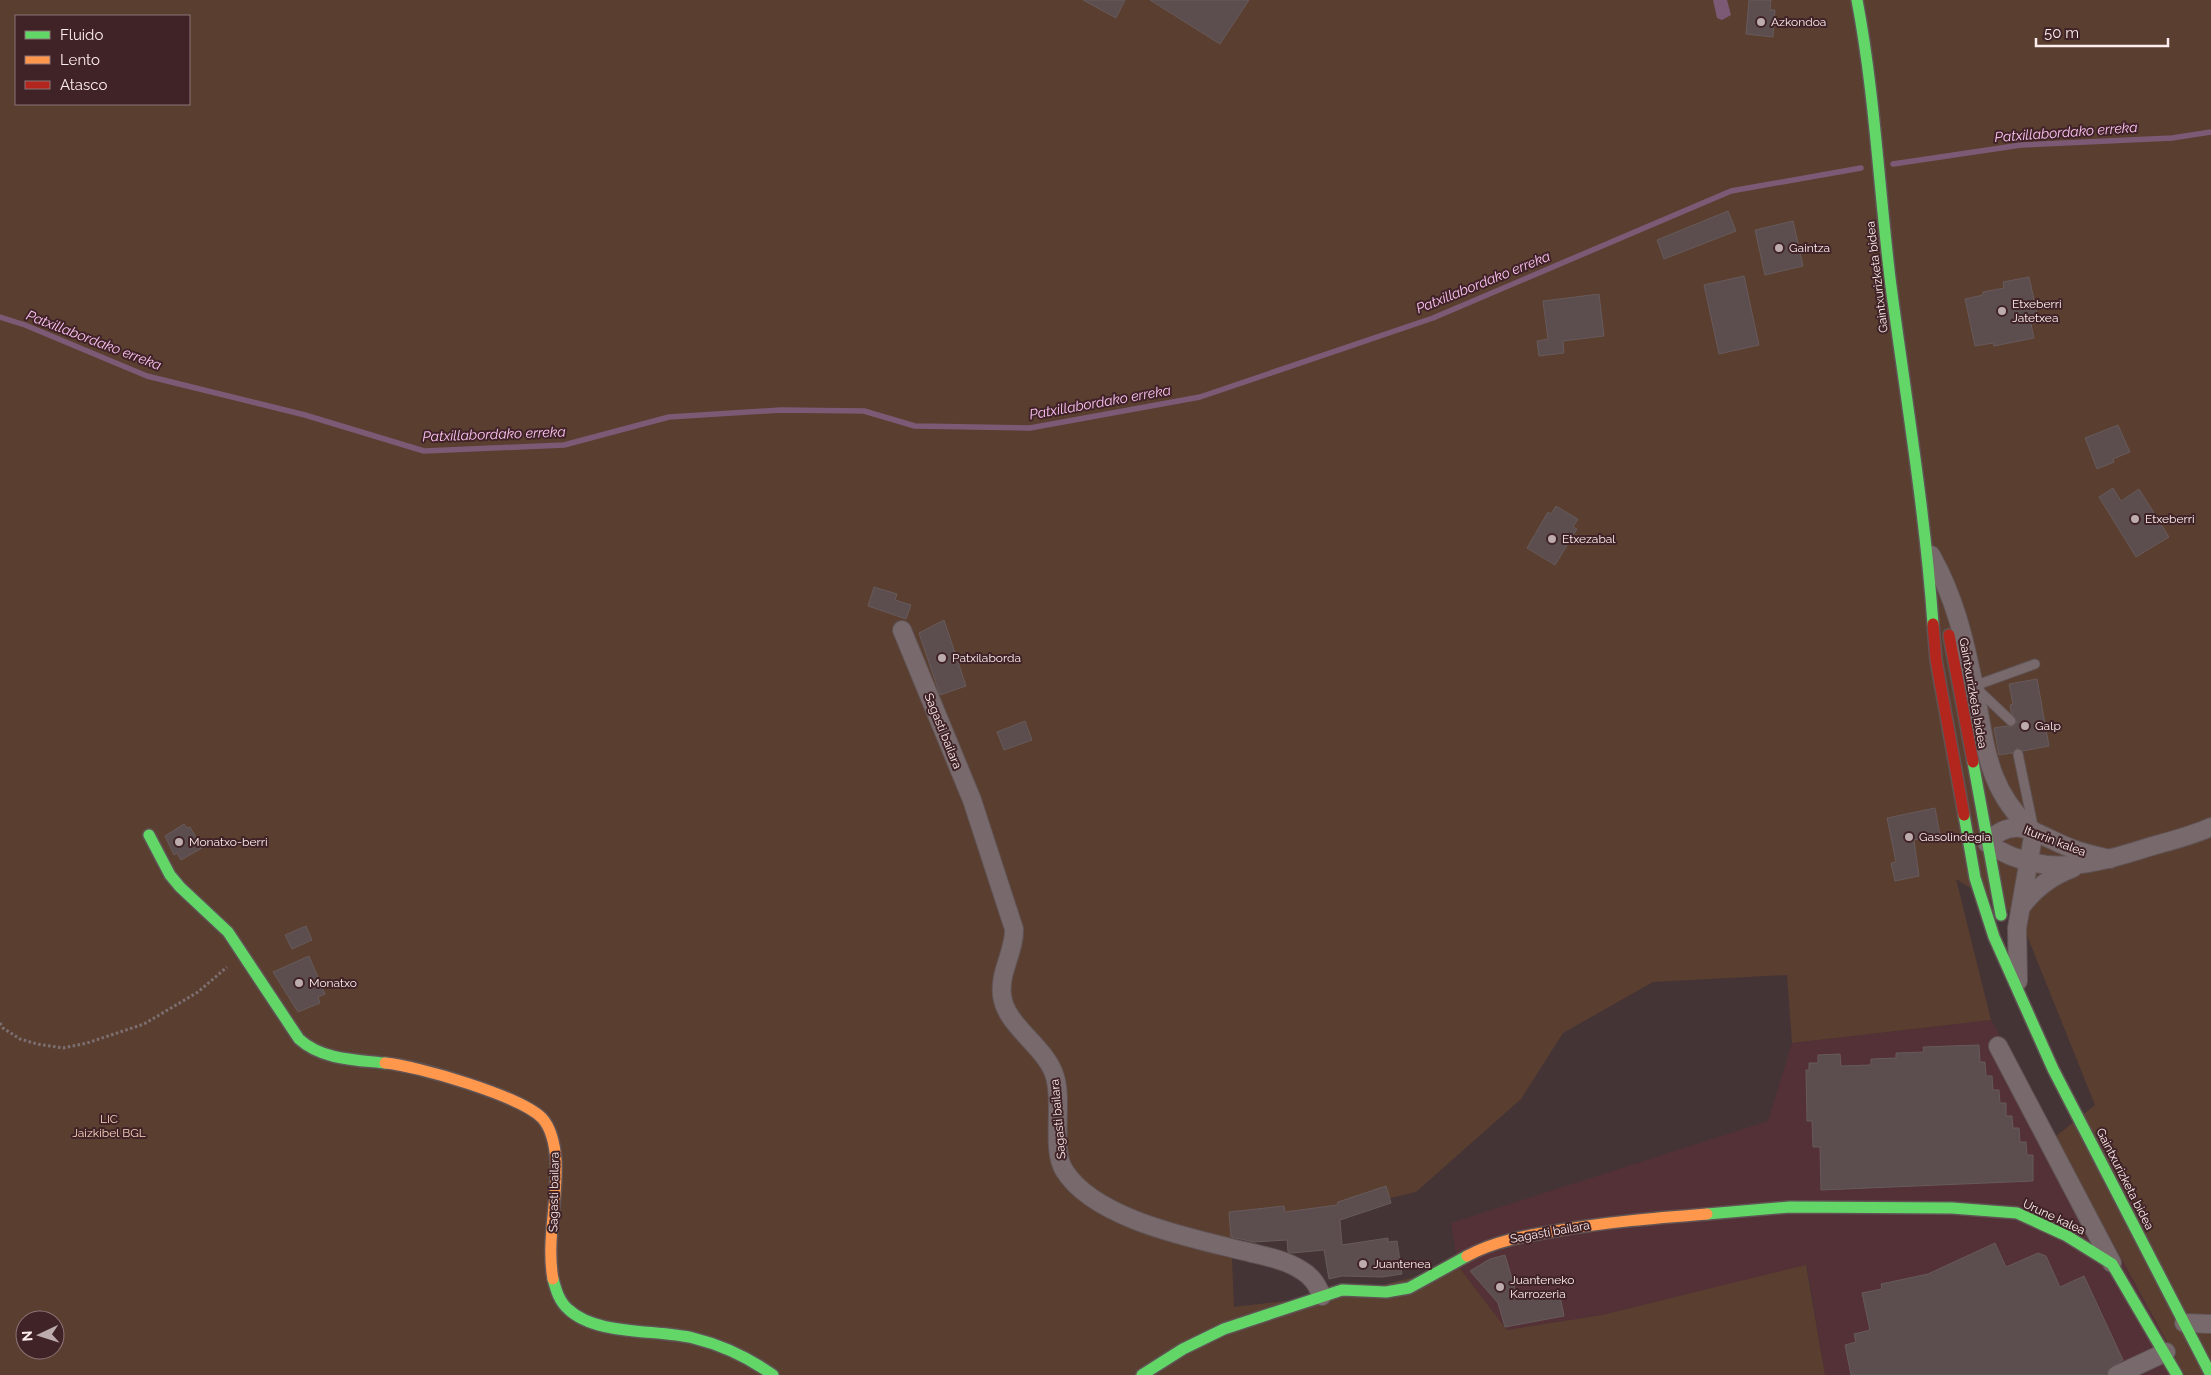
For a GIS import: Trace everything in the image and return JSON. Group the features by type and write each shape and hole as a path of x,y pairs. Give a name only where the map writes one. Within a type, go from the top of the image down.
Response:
{"street":[{"name":"Gaintxurizketa bidea","path":"1856,0 1866,46 1891,284 1928,550 1936,660 1975,878 1994,937 2052,1069 2211,1375"},
{"name":"Gaintxurizketa bidea","path":"1928,550 1946,621 1987,843 2019,993"},
{"path":"1928,550 1947,584 1974,686 1988,758 1998,786 2014,811 2034,831 2019,909 2017,949 2019,993"},
{"name":"Sagasti bailara","path":"902,630 972,800 1014,928 1015,942 1003,979 1002,996 1008,1012 1043,1055 1055,1076 1058,1101 1058,1145 1063,1169 1082,1192 1133,1219 1184,1236 1279,1260 1300,1269 1314,1280 1322,1296"},
{"name":"Gaintxurizketa bidea","path":"1952,752 1965,776 1975,827 1987,843"},
{"name":"Iturrin kalea","path":"2019,909 2027,898 2046,881 2065,871 2211,827"},
{"name":"Iturrin kalea","path":"2085,865 2045,865 2028,862 2006,855 1987,843 1999,832 2006,829 2025,828 2071,848 2110,859"},
{"name":"Sagasti bailara","path":"149,836 161,862 179,885 228,931 301,1042 327,1054 410,1066 469,1085 525,1108 542,1118 548,1126 554,1142 556,1171 552,1271 555,1288 565,1307 580,1318 598,1325 666,1333 706,1341 729,1350 773,1375"},
{"path":"1975,878 1979,859 1987,843"},
{"path":"1998,1046 2112,1264"},
{"name":"Sagasti bailara","path":"1142,1375 1183,1349 1224,1329 1342,1290 1386,1292 1409,1288 1485,1246 1517,1237 1606,1222 1790,1206"},
{"name":"Urune kalea","path":"1790,1206 1952,1208 2017,1213 2067,1236 2112,1264 2178,1375"},
{"path":"2184,1323 2211,1324"},
{"path":"2116,1375 2166,1352"}],"lane":[{"path":"2011,721 1974,686 2035,664"},
{"path":"2018,754 2034,831"}],"path":[{"path":"0,1023 3,1028 20,1039 37,1044 63,1048 87,1043 144,1024 198,992 230,965 246,960"}],"shaded area":[{"path":"1713,0 1727,0 1731,15 1722,20 1717,18"},
{"path":"1991,1020 2185,1375 1825,1375 1807,1266 1602,1315 1507,1330 1458,1266 1451,1223 1768,1121 1792,1043"}],"green space":[{"name":"LIC Jaizkibel BGL","path":"0,0 2211,0 2211,1375 2185,1375 2055,1137 2095,1105 2020,918 1956,879 1991,1020 1792,1043 1787,975 1653,982 1563,1033 1521,1099 1416,1192 1231,1235 1234,1307 1351,1293 1458,1266 1507,1330 1602,1315 1806,1265 1825,1375 0,1375"}],"building":[{"path":"1083,0 1125,0 1116,18"},
{"path":"1150,0 1249,0 1220,44"},
{"name":"Azkondoa","path":"1749,0 1771,0 1770,10 1775,10 1773,37 1746,34"},
{"path":"1728,211 1736,231 1664,259 1657,240"},
{"name":"Gaintza","path":"1793,221 1803,266 1765,275 1755,230"},
{"path":"1744,276 1759,345 1719,354 1704,285"},
{"name":"Etxeberri Jatetxea","path":"2029,277 2039,322 2031,324 2034,338 1994,346 1993,343 1975,346 1965,299 1983,295 1983,292 2004,288 2003,282"},
{"path":"1599,294 1604,336 1563,341 1564,353 1539,356 1537,341 1548,339 1543,301"},
{"path":"2118,425 2130,452 2113,459 2114,462 2097,469 2085,438"},
{"name":"Etxeberri","path":"2113,488 2121,501 2139,489 2169,537 2136,557 2099,497"},
{"name":"Etxezabal","path":"1556,506 1578,519 1573,527 1577,529 1555,565 1527,548 1548,512 1551,514"},
{"path":"874,587 897,594 895,600 911,605 906,619 868,606"},
{"name":"Patxilaborda","path":"944,620 966,686 940,695 919,633"},
{"name":"Galp","path":"2037,679 2049,746 2023,751 2017,748 2012,753 1999,755 1994,728 2012,727 2017,722 2011,712 2010,705 2013,704 2009,684"},
{"path":"1025,721 1032,740 1004,750 997,732"},
{"name":"Gasolindegia","path":"1935,808 1940,835 1914,840 1919,876 1895,881 1891,863 1896,862 1887,818"},
{"name":"Monatxo-berri","path":"184,824 187,828 190,827 202,848 181,860 177,853 174,855 165,836"},
{"path":"306,926 312,940 292,949 285,935"},
{"name":"Monatxo","path":"309,956 325,994 318,997 320,1003 298,1012 273,972"},
{"path":"1979,1045 1980,1062 1985,1062 1986,1076 1992,1076 1993,1090 1999,1090 2000,1103 2006,1103 2006,1116 2012,1116 2013,1128 2019,1128 2020,1142 2026,1142 2027,1155 2033,1155 2033,1181 1821,1190 1820,1147 1813,1147 1812,1121 1807,1121 1806,1070 1809,1070 1809,1063 1818,1063 1818,1055 1840,1054 1841,1066 1871,1065 1871,1059 1896,1058 1896,1053 1924,1052 1923,1047"},
{"path":"1386,1186 1391,1203 1340,1220 1342,1245 1388,1238 1388,1242 1397,1241 1402,1274 1383,1277 1342,1276 1329,1279 1324,1250 1292,1253 1288,1252 1287,1240 1254,1242 1231,1237 1229,1212 1284,1206 1285,1212 1337,1205 1338,1202"},
{"path":"1995,1243 2006,1267 2038,1253 2046,1256 2060,1287 2084,1276 2123,1360 2109,1369 2107,1375 1851,1375 1845,1345 1856,1342 1854,1334 1870,1330 1862,1293 1882,1289 1881,1284 1928,1274"},
{"name":"Juanteneko Karrozeria","path":"1505,1255 1518,1299 1559,1291 1564,1316 1505,1327 1498,1303 1470,1271 1490,1259"}],"waterway":[{"name":"Patxillabordako erreka","path":"1893,164 2021,145 2172,138 2211,132"},
{"name":"Patxillabordako erreka","path":"0,317 25,325 147,376 305,415 424,451 564,445 669,417 781,410 864,411 915,426 1030,428 1200,397 1433,318 1731,191 1861,168"}],"traffic: fast":[{"path":"1857,0 1873,107 1891,286 1920,497 1933,624"},
{"path":"1973,762 2001,915"},
{"path":"1964,815 1975,878 1994,937 2053,1069 2211,1375"},
{"path":"149,835 170,875 180,887 228,932 299,1039 308,1046 329,1055 351,1060 385,1063"},
{"path":"1707,1214 1790,1207 1952,1208 2017,1213 2067,1236 2112,1264 2177,1375"},
{"path":"1142,1375 1183,1349 1224,1329 1342,1290 1386,1292 1409,1288 1467,1256"},
{"path":"553,1279 562,1302 580,1318 610,1328 678,1335 704,1341 735,1353 773,1375"}],"traffic: slow":[{"path":"385,1063 400,1065 468,1083 530,1109 542,1118 551,1133 556,1161 551,1235 553,1279"},
{"path":"1467,1256 1499,1243 1543,1233 1612,1223 1707,1214"}],"traffic: jam":[{"path":"1933,624 1936,660 1964,815"},
{"path":"1949,635 1973,762"}],"place":[{"name":"Azkondoa","path":"1761,22"},
{"name":"Gaintza","path":"1779,248"},
{"name":"Etxeberri Jatetxea","path":"2002,311"},
{"name":"Etxeberri","path":"2135,519"},
{"name":"Etxezabal","path":"1552,539"},
{"name":"Patxilaborda","path":"942,658"},
{"name":"Galp","path":"2025,726"},
{"name":"Gasolindegia","path":"1909,837"},
{"name":"Monatxo-berri","path":"179,842"},
{"name":"Monatxo","path":"299,983"},
{"name":"Juantenea","path":"1363,1264"},
{"name":"Juanteneko Karrozeria","path":"1500,1287"}]}
